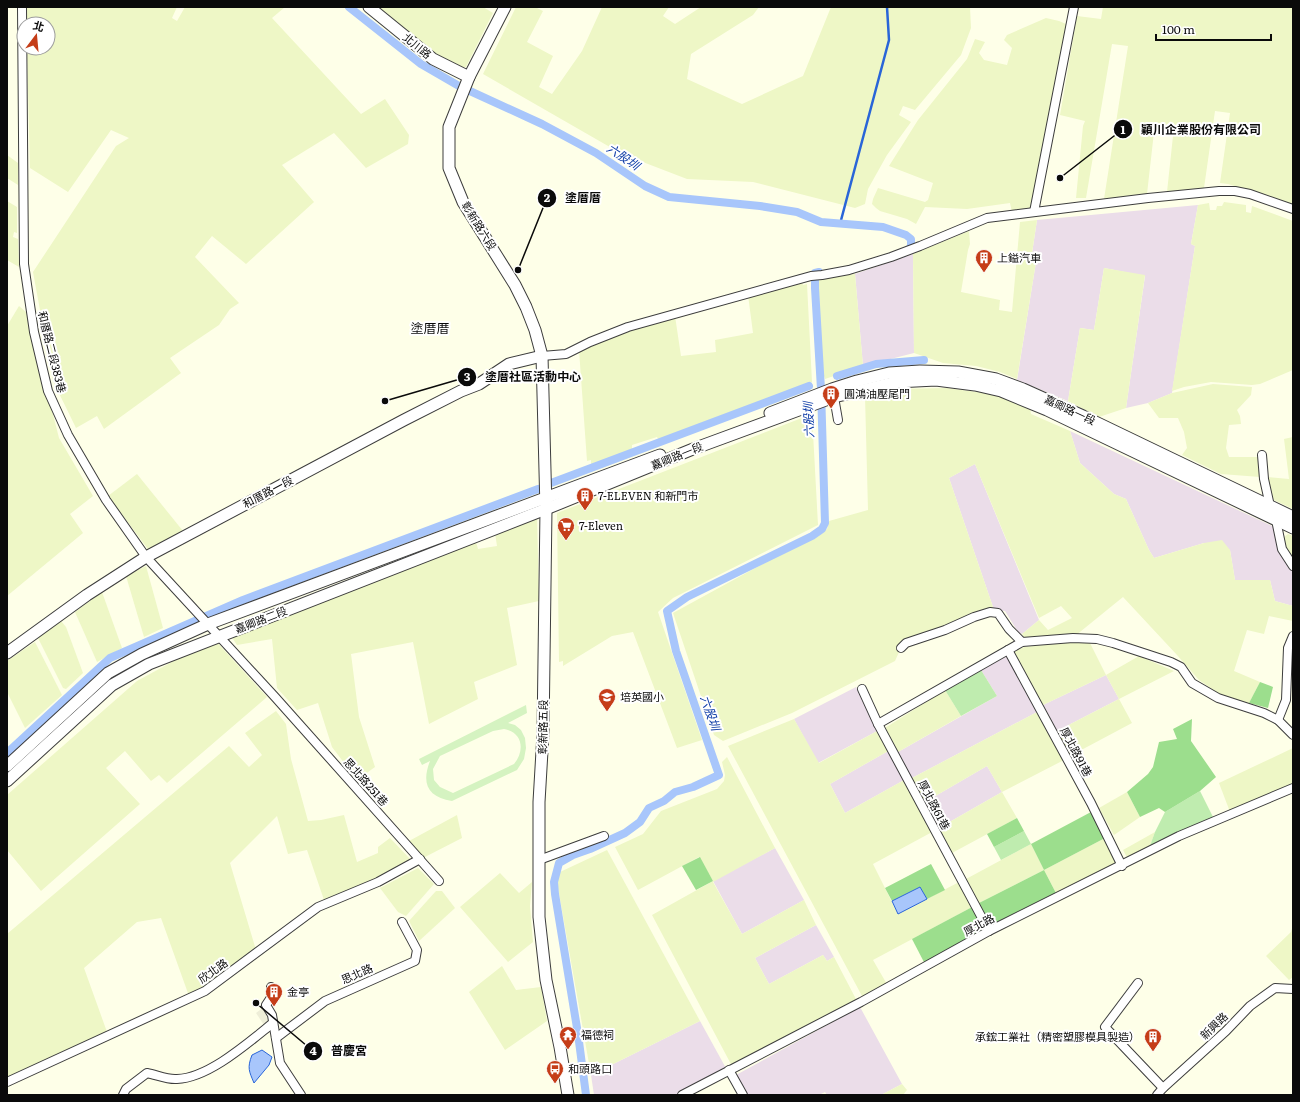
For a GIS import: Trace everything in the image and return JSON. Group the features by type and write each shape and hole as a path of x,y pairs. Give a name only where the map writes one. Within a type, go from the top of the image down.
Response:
{"street":[{"name":"和厝路二段383巷","path":"22,7 24,264 34,332 48,391 68,435 106,500 146,557 275,698"},
{"name":"北川路","path":"369,7 433,59 469,77"},
{"path":"469,77 505,7"},
{"path":"1034,212 1074,7"},
{"name":"彰新路六段","path":"469,77 449,127 449,168 463,202 521,296 535,330 542,356"},
{"path":"542,356 566,354 590,342 628,327 811,276 849,270 891,257 987,218 1220,191 1235,191 1250,194 1293,209"},
{"name":"和厝路一段","path":"7,653 87,595 146,557 404,420 479,384 509,364 542,356"},
{"name":"彰新路五段","path":"542,356 546,503 539,917 546,980 567,1094"},
{"name":"嘉卿路一段","path":"546,503 808,403 857,381 889,373 920,371 958,372 996,379 1023,389 1083,416 1293,517"},
{"name":"嘉卿路一段","path":"833,393 896,382 936,380 975,385 1001,392 1047,410 1293,528"},
{"path":"833,393 838,420"},
{"path":"1262,455 1264,479 1270,506 1276,520 1282,549 1293,566"},
{"name":"嘉卿路二段","path":"7,766 108,673 206,622 546,503"},
{"name":"嘉卿路二段","path":"7,781 112,685 149,664 546,503"},
{"path":"901,648 906,643 945,630 974,617 990,612 998,613 1009,629 1022,642"},
{"path":"1278,720 1286,700 1288,648 1293,636"},
{"path":"878,724 1022,642 1073,638 1096,639 1113,643 1171,662 1181,667 1192,683 1218,698 1264,713 1278,720 1293,735"},
{"name":"厚北路91巷","path":"1008,650 1091,803 1122,866"},
{"name":"厚北路61巷","path":"862,689 878,724 989,931"},
{"name":"思北路251巷","path":"275,698 440,881"},
{"name":"厚北路","path":"682,1095 861,1002 989,931 1122,866 1179,836 1293,788"},
{"path":"539,860 604,836"},
{"name":"欣北路","path":"7,1082 205,991 318,907 378,882 420,859"},
{"name":"思北路","path":"276,1038 326,1001 415,961 417,950 402,922"},
{"path":"1138,983 1105,1027 1163,1088"},
{"path":"271,987 272,996 266,1005 272,1015 280,1063 301,1095"},
{"name":"新興路","path":"1157,1095 1226,1031 1250,1006 1275,988 1293,989"},
{"path":"123,1095 126,1089 147,1072 175,1080 190,1078 206,1072 246,1045 273,1023"},
{"path":"729,1070 743,1095"}],"shaded area":[{"path":"1198,205 1191,244 1195,246 1172,393 1148,403 1126,408 1145,276 1104,268 1094,330 1080,328 1068,401 1017,380 1036,262 1031,260 1037,220"},
{"path":"913,254 914,353 863,366 855,274"},
{"path":"1070,431 1274,527 1277,546 1293,571 1293,606 1275,601 1270,580 1235,580 1230,550 1204,543 1154,558 1126,499 1114,494 1080,463"},
{"path":"975,464 1039,620 1022,634 1018,632 1005,611 994,610 949,478"},
{"path":"1009,655 1039,711 912,778 898,752 997,696 981,670"},
{"path":"1106,675 1119,699 1057,731 1043,705"},
{"path":"856,687 879,730 818,763 794,719"},
{"path":"890,750 906,779 845,813 830,784"},
{"path":"987,766 1002,792 939,828 925,802"},
{"path":"775,848 804,900 742,934 713,881"},
{"path":"816,925 834,957 827,961 823,955 769,984 755,958"},
{"path":"265,1006 272,1015 266,1028 256,1013"},
{"path":"860,1007 902,1084 881,1095 827,1095 825,1092 819,1095 747,1095 736,1075"},
{"path":"700,1021 727,1070 684,1095 594,1095 591,1075"}],"green space":[{"path":"26,7 177,7 172,18 177,21 185,7 285,7 272,18 361,114 385,99 409,135 408,144 366,168 334,133 282,165 314,202 246,264 212,236 195,257 239,303 230,309 219,325 170,358 181,373 104,429 97,416 76,428 53,381 33,272 116,146 129,138 111,130 68,192 30,168 27,56 56,56 56,16 27,16"},
{"path":"371,7 483,7 493,13 466,67 456,68 438,60"},
{"path":"516,7 535,7 543,11 527,42 553,56 539,87 552,94 582,51 602,7 669,7 663,16 675,24 701,7 759,7 753,15 691,54 687,79 742,104 803,76 831,7 970,7 971,28 961,55 915,110 903,106 899,115 911,122 887,155 868,189 865,204 855,208 753,182 687,179 622,154 483,74"},
{"path":"1103,7 1293,7 1293,204 1228,184 1220,183 1230,113 1215,111 1204,188 1167,192 1173,136 1154,132 1147,194 1104,199 1128,46 1112,44 1086,198 1076,198 1083,126 1085,121 1060,115 1077,16 1101,19"},
{"path":"1046,18 1066,24 1035,198 1031,210 1012,212 1010,203 967,209 925,207 916,224 907,219 880,211 876,208 872,204 878,188 925,202 928,200 933,183 889,166 918,120 967,59 975,39 985,42 979,53 984,60 1007,65 1012,48 1004,40 1007,35"},
{"path":"7,155 18,163 18,185 7,178"},
{"path":"7,201 17,207 17,233 14,232 13,237 18,239 19,267 7,260"},
{"path":"1224,202 1246,205 1246,212 1251,213 1252,206 1293,221 1293,370 1260,384 1252,385 1211,382 1172,391 1195,246 1191,244 1198,205 1209,203 1210,210 1216,210 1217,206 1222,206"},
{"path":"1037,220 1031,260 1036,262 1017,379 1000,372 976,366 943,363 914,353 913,254 969,231 970,244 961,292 1000,300 999,310 1012,312 1020,222"},
{"path":"1104,268 1145,275 1126,408 1099,417 1068,401 1080,328 1094,330"},
{"path":"855,274 863,366 825,379 822,370 818,279"},
{"path":"802,282 803,285 807,284 812,382 659,441 657,437 632,445 632,450 591,466 591,460 587,461 579,350 635,326 675,316 681,356 716,352 715,340 753,333 748,295"},
{"path":"19,306 27,313 59,438 93,496 70,514 83,533 7,596 7,326"},
{"path":"1213,384 1252,387 1251,395 1237,410 1240,416 1241,424 1229,425 1226,448 1229,457 1258,457 1260,477 1221,474 1182,455 1187,448 1184,432 1178,418 1159,418 1148,403 1172,393"},
{"path":"947,388 991,394 1030,408 1031,414 1070,431 1080,463 1114,494 1126,499 1154,558 1204,543 1222,540 1230,550 1235,580 1270,580 1275,601 1293,606 1293,621 1269,616 1264,634 1247,630 1234,671 1260,682 1249,703 1228,700 1199,680 1123,597 1075,636 1025,638 1022,634 1039,620 1048,630 1072,618 1061,606 1039,618 975,464 949,478 994,610 903,643 895,661 792,713 723,741 714,735 673,613 827,529 829,521 868,510 865,396 891,389"},
{"path":"812,414 818,525 673,598 658,612 702,740 677,748 633,632 612,636 563,666 563,661 559,662 557,513"},
{"path":"1293,437 1293,509 1272,499 1268,492 1268,477 1289,479 1284,439"},
{"path":"137,474 187,536 151,553 108,496"},
{"path":"537,515 539,601 507,608 517,665 474,682 478,699 429,724 413,642 351,654 359,717 375,767 357,780 332,747 318,703 297,710 277,688 272,639 237,645 229,633 476,542 478,549 497,546 495,533"},
{"path":"1288,534 1293,536 1293,558 1284,546 1284,537"},
{"path":"146,566 163,628 144,637 126,576"},
{"path":"102,592 122,648 97,662 75,612"},
{"path":"61,621 66,627 83,673 66,689 63,688 38,638"},
{"path":"214,639 267,697 167,783 159,775 151,781 125,751 106,768 140,804 41,891 7,850 7,795 137,681"},
{"path":"35,642 62,695 25,728 7,692 7,661"},
{"path":"1076,642 1090,643 1106,675 1043,705 1014,652 1024,647"},
{"path":"1139,656 1174,671 1119,699 1106,675"},
{"path":"981,670 997,696 961,716 945,690"},
{"path":"1260,682 1273,687 1268,708 1249,703"},
{"path":"945,690 961,716 898,752 885,728"},
{"path":"1119,699 1132,723 1070,756 1057,731"},
{"path":"526,705 527,713 508,723 515,725 521,730 525,738 526,748 524,759 517,770 452,801 432,793 427,783 426,776 430,761 422,765 419,759","holes":["504,729 510,731 518,738 521,748 518,759 514,764 453,793 440,787 434,780 433,769 440,756 493,731"]},
{"path":"276,711 286,724 291,759 308,821 344,815 357,862 378,853 378,847 390,838 411,860 384,877 339,896 337,894 324,900 307,850 288,854 277,816 230,863 256,950 205,988 189,996 161,918 137,922 84,968 107,1032 7,1079 7,934 229,746 249,767 262,755 245,733"},
{"path":"1039,711 1064,760 1002,792 987,766 925,802 912,778"},
{"path":"794,719 819,763 879,730 890,750 830,784 845,813 906,779 934,831 873,864 898,914 961,881 974,906 873,960 888,986 864,997 862,996 728,746"},
{"path":"1192,719 1191,741 1216,777 1200,791 1165,812 1159,808 1140,817 1127,792 1148,774 1153,767 1159,742 1177,739 1173,729"},
{"path":"1293,748 1293,785 1230,812 1219,783"},
{"path":"727,757 775,848 713,882 742,934 804,900 816,925 755,958 769,984 823,955 827,961 834,957 857,1001 733,1068 652,915 713,881 699,857 638,890 615,847 643,834 661,811 717,789 724,781 725,775 722,762"},
{"path":"1200,791 1214,819 1147,854 1155,832 1165,812"},
{"path":"1002,792 1017,818 952,853 939,828"},
{"path":"1127,792 1140,817 1114,835 1099,808"},
{"path":"1091,812 1105,838 1044,870 1031,844"},
{"path":"457,815 462,838 423,858 409,841"},
{"path":"1017,818 1024,831 994,847 987,834"},
{"path":"1024,831 1031,844 1001,860 994,847"},
{"path":"1155,832 1147,854 1130,863 1123,850"},
{"path":"1105,838 1117,864 1058,897 1044,870"},
{"path":"1031,844 1044,870 979,903 966,879"},
{"path":"607,850 700,1021 591,1075 557,882 560,872"},
{"path":"700,857 713,881 696,890 682,866"},
{"path":"931,864 945,890 927,899 920,887 892,901 885,888"},
{"path":"418,868 434,884 406,916 398,912 380,888"},
{"path":"1044,870 1058,897 992,926 979,903"},
{"path":"500,873 519,893 532,882 530,906 533,942 508,962 460,907"},
{"path":"436,891 442,891 455,908 419,941 409,921"},
{"path":"974,906 986,929 926,966 912,939"},
{"path":"1293,925 1293,977 1289,980 1266,956 1291,932"},
{"path":"502,966 516,990 541,987 547,1021 505,1050 469,992"},
{"path":"902,1084 907,1090 903,1095 881,1095"}],"water":[{"path":"920,887 927,899 898,914 892,901"},
{"path":"262,1050 272,1057 269,1065 254,1083 249,1066 252,1055"}],"waterway":[{"name":"六股圳","path":"349,7 421,64 459,86 542,124 596,153 645,186 669,197 760,206 797,212 821,222 883,227 906,235 911,239 911,247 904,253"},
{"path":"840,224 889,40 887,7"},
{"name":"六股圳","path":"586,1095 578,1034 555,894 554,882 559,863 573,855 625,833 640,822 649,808 664,801 675,792 693,787 719,775 676,651 667,611 687,597 812,536 822,529 825,523 821,389 815,288 815,273 819,272"},
{"path":"837,376 876,364 924,360"},
{"path":"551,483 809,386"},
{"path":"7,753 110,658 243,600 538,489"}],"place":[{"name":"穎川企業股份有限公司","path":"1060,178"},
{"name":"塗厝厝","path":"518,270"},
{"name":"上鎰汽車","path":"984,273"},
{"name":"塗厝社區活動中心","path":"385,401"},
{"name":"圓鴻油壓尾門","path":"831,409"},
{"name":"7-ELEVEN 和新門市","path":"585,511"},
{"name":"7-Eleven","path":"566,541"},
{"name":"培英國小","path":"607,712"},
{"name":"普慶宮","path":"256,1003"},
{"name":"金亭","path":"274,1007"},
{"name":"福德祠","path":"568,1050"},
{"name":"承鋐工業社（精密塑膠模具製造）","path":"1153,1052"},
{"name":"和頭路口","path":"555,1084"}],"district":[{"name":"塗厝厝","path":"430,328"}]}
